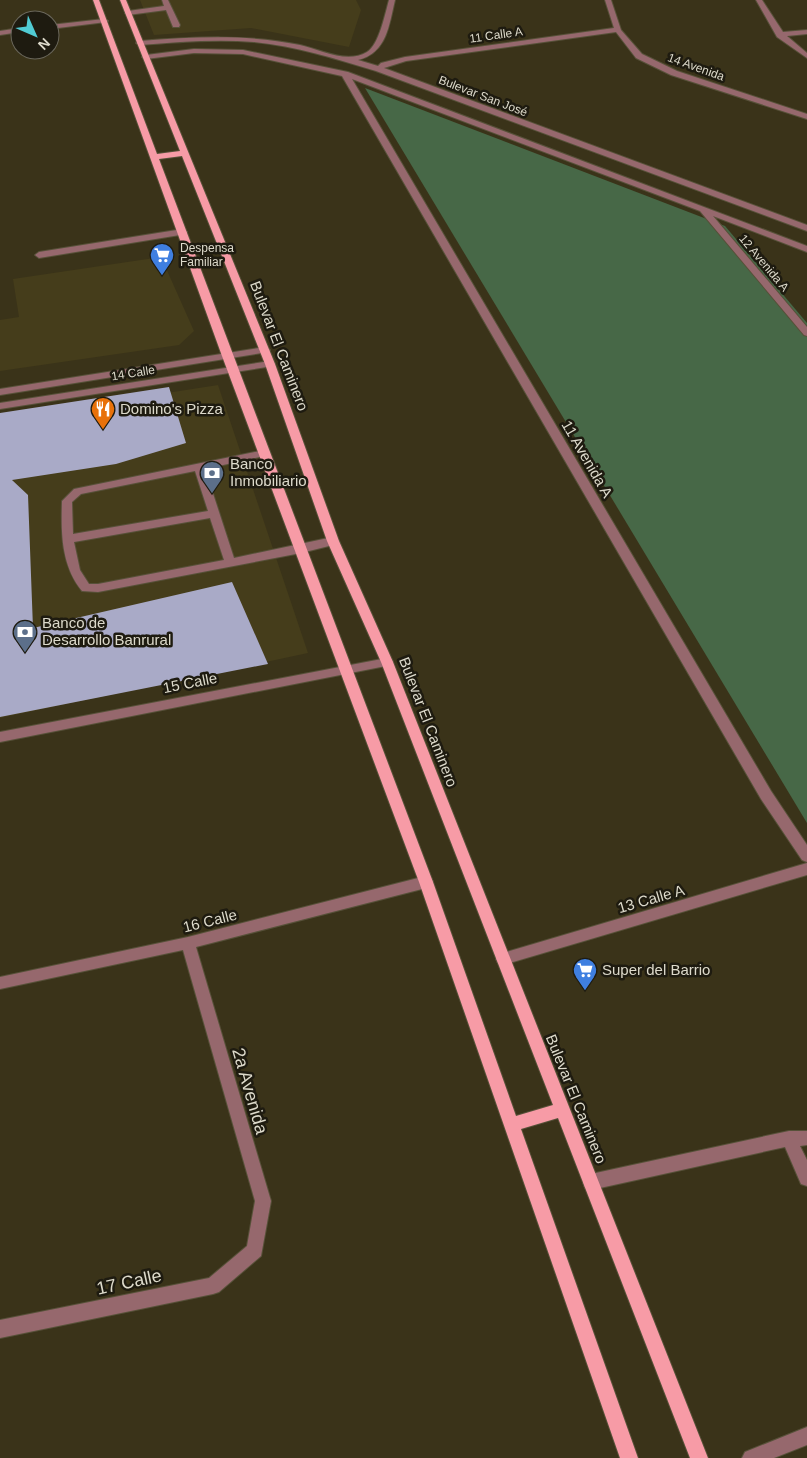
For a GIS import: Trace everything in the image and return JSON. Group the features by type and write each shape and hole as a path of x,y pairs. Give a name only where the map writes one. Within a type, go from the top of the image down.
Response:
{"main road":[{"path":"96,0 183,232 232,371 265,453 426,882 629,1458"},
{"name":"Bulevar El Caminero","path":"123,0 270,364 333,541 387,662 699,1458"},
{"path":"154,157 185,153"},
{"path":"511,1124 562,1109"}],"street":[{"path":"165,0 176,25"},
{"path":"349,60 367,55 375,49 392,0"},
{"name":"14 Avenida","path":"608,0 618,30 639,56 674,73 807,117"},
{"path":"759,0 770,22 780,35 807,56"},
{"path":"128,13 169,8"},
{"path":"60,26 104,21"},
{"name":"11 Calle A","path":"379,70 384,65 405,58 618,30"},
{"path":"780,35 807,32"},
{"name":"Bulevar San José","path":"140,43 185,39 257,40 324,52 379,70 807,228"},
{"name":"Bulevar San José","path":"146,57 194,50 243,52 346,74 807,249"},
{"name":"11 Avenida A","path":"346,74 766,795 807,856"},
{"name":"12 Avenida A","path":"703,210 807,333"},
{"path":"38,255 183,232"},
{"name":"14 Calle","path":"0,392 264,350"},
{"name":"14 Calle","path":"0,406 270,364"},
{"path":"265,453 78,491 67,501 68,539 78,580 86,588 98,588 301,549 333,541"},
{"path":"199,467 230,562"},
{"path":"68,539 214,514"},
{"name":"15 Calle","path":"0,737 387,662"},
{"name":"13 Calle A","path":"503,959 687,906 807,868"},
{"name":"16 Calle","path":"0,983 188,943 426,882"},
{"name":"2a Avenida","path":"188,943 263,1201 255,1250"},
{"path":"591,1182 788,1139 807,1138"},
{"path":"788,1139 807,1178"},
{"name":"17 Calle","path":"0,1330 213,1286 255,1250"},
{"path":"751,1458 807,1436"}],"shaded area":[{"path":"140,0 356,0 361,10 349,47 251,28 154,35"},
{"path":"161,257 194,331 179,345 0,371 0,320 19,317 13,279"},
{"path":"218,385 308,653 0,718 0,419"}],"green space":[{"path":"365,88 725,226 807,323 807,823"}],"building":[{"path":"169,387 186,443 116,464 12,480 28,495 33,628 232,582 268,664 0,717 0,413"}],"place":[{"name":"Despensa Familiar","path":"162,276"},
{"name":"Domino's Pizza","path":"103,430"},
{"name":"Banco Inmobiliario","path":"212,494"},
{"name":"Banco de Desarrollo Banrural","path":"25,653"},
{"name":"Super del Barrio","path":"585,991"}]}
